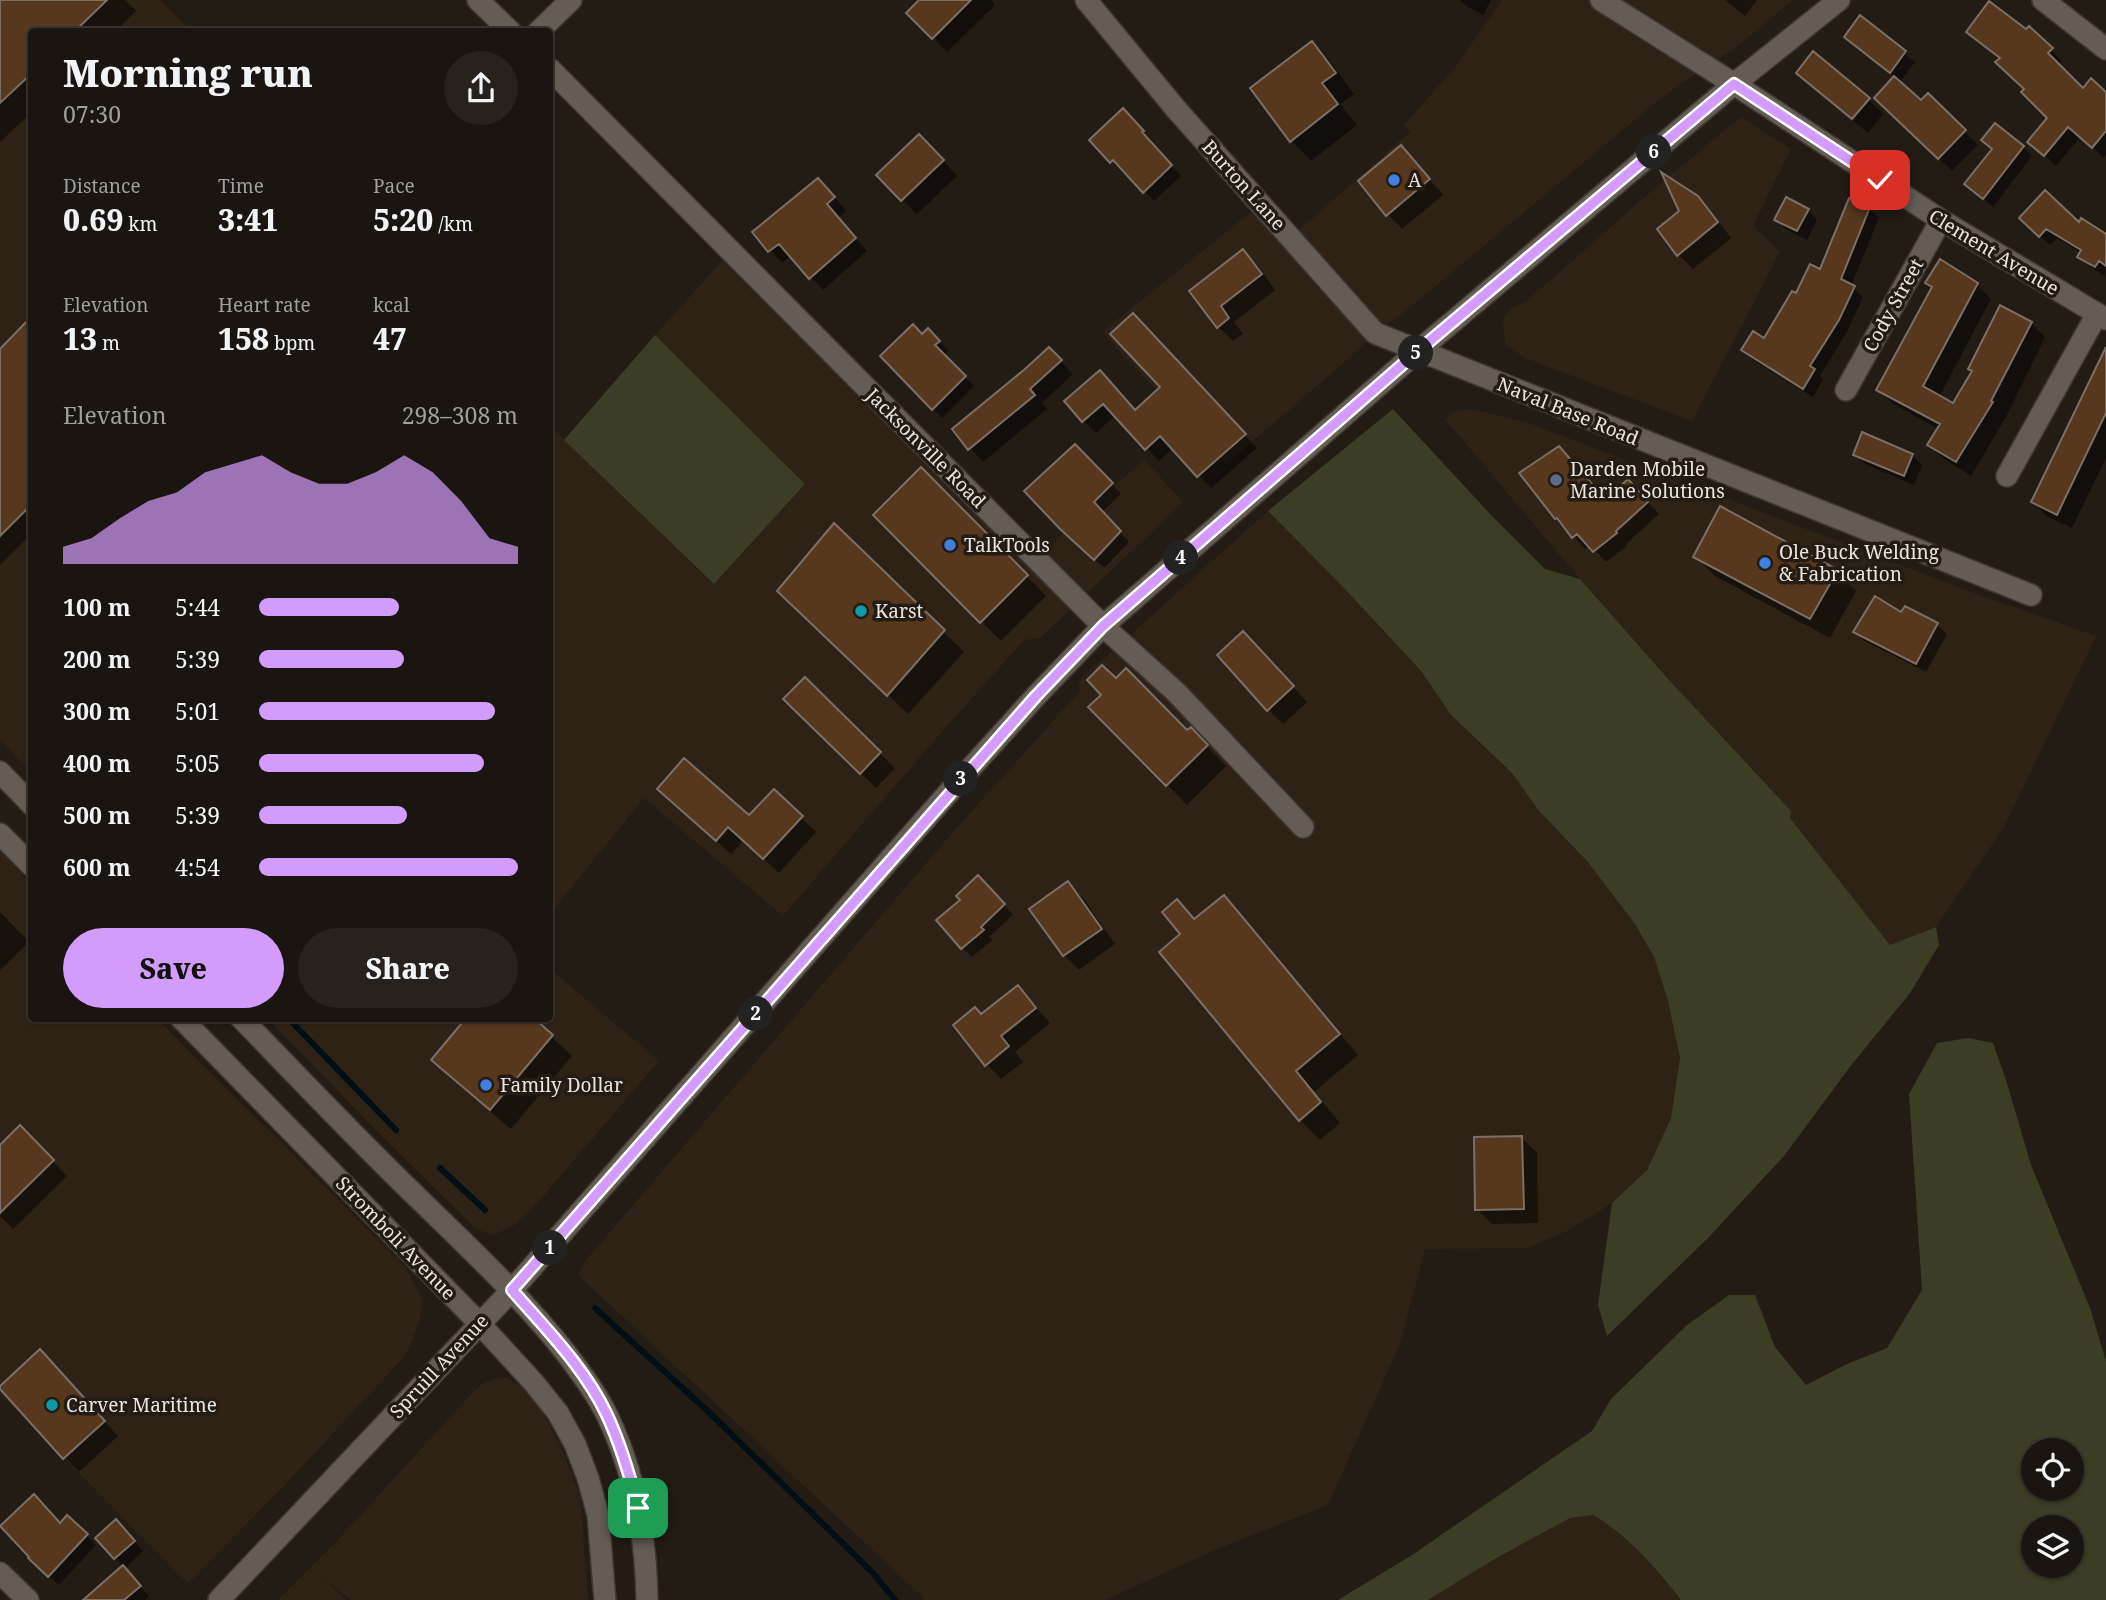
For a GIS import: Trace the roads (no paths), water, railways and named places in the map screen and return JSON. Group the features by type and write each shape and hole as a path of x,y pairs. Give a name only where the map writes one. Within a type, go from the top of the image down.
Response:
{"street":[{"path":"478,0 507,28"},
{"path":"542,28 570,0"},
{"name":"Burton Lane","path":"1086,0 1176,109 1375,333 1418,351"},
{"name":"Clement Avenue","path":"1601,0 1941,220 2102,317"},
{"name":"Spruill Avenue","path":"219,1600 512,1290 950,791 1103,626 1418,351 1734,84 1839,0"},
{"path":"2043,0 2106,49"},
{"name":"Jacksonville Road","path":"553,72 1103,626 1177,693 1303,827"},
{"name":"Cody Street","path":"1846,390 1941,220"},
{"path":"2007,475 2102,317"},
{"name":"Naval Base Road","path":"1418,351 2031,595"},
{"path":"0,772 28,800"},
{"path":"0,834 28,862"},
{"name":"Stromboli Avenue","path":"185,1022 479,1323 558,1413 575,1444 598,1515 605,1600"},
{"path":"245,1022 512,1290 584,1377 607,1414 625,1460 638,1508 645,1550 647,1600"},
{"path":"0,1573 28,1600"}],"waterway":[{"path":"292,1022 396,1130"},
{"path":"440,1168 485,1210"},
{"path":"595,1308 711,1414 873,1573 895,1600"}],"place":[{"name":"A","path":"1394,180"},
{"name":"Darden Mobile Marine Solutions","path":"1556,480"},
{"name":"TalkTools","path":"950,545"},
{"name":"Ole Buck Welding & Fabrication","path":"1765,563"},
{"name":"Karst","path":"861,611"},
{"name":"Family Dollar","path":"486,1085"},
{"name":"Carver Maritime","path":"52,1405"}]}
